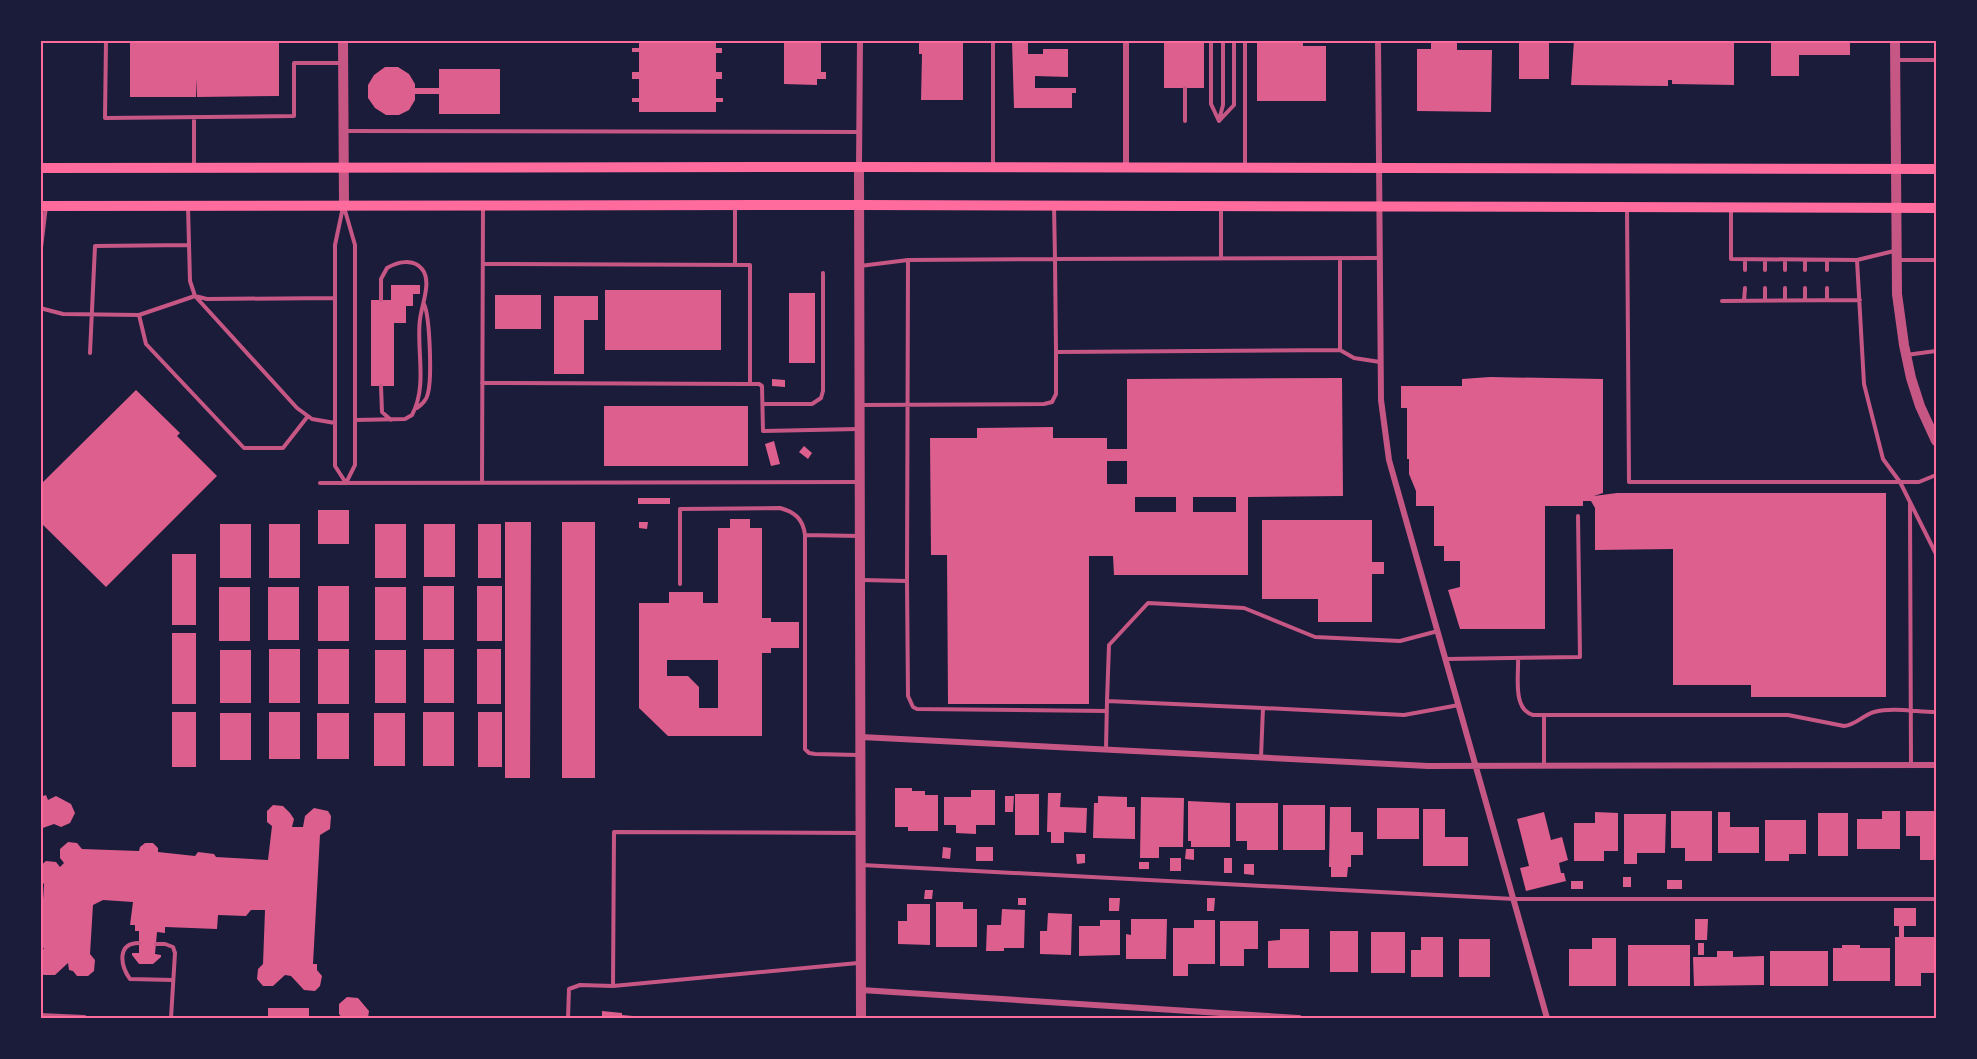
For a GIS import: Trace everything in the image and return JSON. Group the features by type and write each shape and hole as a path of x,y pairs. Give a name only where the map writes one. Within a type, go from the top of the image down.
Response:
{"main road":[{"path":"40,168 993,167 1936,170"},
{"path":"43,206 1054,205 1936,208"}],"street":[{"path":"343,40 344,206"},
{"path":"860,40 861,1018"},
{"path":"1126,40 1126,168"},
{"path":"1378,40 1380,362 1381,400 1389,460 1547,1018"},
{"path":"1895,40 1897,294 1911,378 1920,406 1936,441"},
{"path":"861,737 1476,767 1936,765"},
{"path":"861,990 1299,1018"},
{"path":"40,1016 84,1018"}],"lane":[{"path":"106,40 105,118 294,116 294,63 343,63"},
{"path":"993,40 993,167"},
{"path":"1211,40 1211,104 1219,121"},
{"path":"1219,121 1223,105 1223,40"},
{"path":"1219,121 1234,105 1234,40"},
{"path":"1245,40 1245,168"},
{"path":"1895,60 1936,60"},
{"path":"1185,88 1185,121"},
{"path":"194,117 194,168"},
{"path":"344,131 859,132"},
{"path":"735,205 735,265"},
{"path":"860,405 1044,404 1052,402 1056,394 1054,205"},
{"path":"40,256 43,206"},
{"path":"188,206 190,281 195,296 297,408 320,422 335,423"},
{"path":"344,206 335,245 335,465 345,483"},
{"path":"344,206 355,245 355,465 345,483"},
{"path":"482,482 483,206"},
{"path":"1221,206 1221,258"},
{"path":"1627,207 1629,482 1919,482 1936,475"},
{"path":"1731,207 1731,259 1827,261 1896,255 1936,260"},
{"path":"90,353 95,246 189,245"},
{"path":"1340,258 1340,350"},
{"path":"859,266 908,260 1379,258"},
{"path":"1745,259 1745,270"},
{"path":"908,260 908,696 913,707 917,709 1107,711"},
{"path":"1765,260 1765,270"},
{"path":"1785,260 1785,270"},
{"path":"1804,270 1805,260"},
{"path":"1857,260 1864,384 1883,459 1900,482 1936,554"},
{"path":"1827,261 1827,270"},
{"path":"381,300 383,272 395,263 408,263 421,267 424,274 424,303 420,319 420,386 416,408"},
{"path":"483,264 750,265 750,384"},
{"path":"763,404 812,404 820,398 823,391 823,273"},
{"path":"1744,301 1745,288"},
{"path":"1765,288 1765,300"},
{"path":"1785,288 1785,300"},
{"path":"1804,288 1804,300"},
{"path":"1827,288 1827,300"},
{"path":"40,308 63,314 90,316 139,315 195,296 207,299 335,298"},
{"path":"1722,301 1860,300"},
{"path":"355,420 405,419 412,415 425,400 428,394 429,323 424,303"},
{"path":"139,315 146,344 244,448 283,448 308,416"},
{"path":"1056,352 1340,350 1354,358 1380,362"},
{"path":"1906,355 1936,351"},
{"path":"482,383 759,384 762,386 763,431 860,429"},
{"path":"381,386 382,412 387,418 393,420"},
{"path":"320,483 860,482"},
{"path":"1911,502 1911,765"},
{"path":"680,584 680,509 780,508 798,516 804,525 805,749 815,754 861,755"},
{"path":"1446,659 1580,657 1578,516"},
{"path":"804,535 860,536"},
{"path":"860,579 907,581"},
{"path":"1106,750 1108,645 1148,603 1244,608 1315,637 1400,641 1438,632"},
{"path":"1518,658 1519,700 1522,709 1527,713 1544,716 1788,715 1844,726 1851,725 1872,712 1936,712"},
{"path":"1107,701 1404,715 1459,705"},
{"path":"1261,758 1263,708"},
{"path":"1544,716 1544,766"},
{"path":"613,986 614,832 861,833"},
{"path":"861,865 1514,899 1936,898"},
{"path":"139,943 131,943 124,949 122,958 124,970 130,979 173,980"},
{"path":"156,944 173,947 175,953 171,1018"},
{"path":"568,1018 569,989 580,985 613,986 861,963"}],"building":[{"path":"919,40 983,40 983,43 963,43 963,100 921,100 922,54 919,54"},
{"path":"1164,40 1204,40 1204,88 1164,88"},
{"path":"1257,40 1303,40 1303,46 1326,46 1326,101 1257,101"},
{"path":"1431,40 1457,40 1457,50 1492,50 1491,112 1417,111 1417,49 1431,49"},
{"path":"1519,40 1549,40 1549,79 1519,79"},
{"path":"1574,40 1734,40 1734,85 1672,84 1672,80 1668,80 1668,86 1571,85"},
{"path":"1771,40 1850,40 1850,55 1799,55 1799,76 1771,76"},
{"path":"639,41 716,41 716,48 722,48 722,53 716,53 716,72 722,72 722,79 716,79 716,98 723,98 723,102 716,102 716,112 639,112 639,102 632,102 632,98 639,98 639,79 632,79 632,72 639,72 639,52 632,52 632,48 639,48"},
{"path":"1012,41 1028,42 1028,54 1043,54 1043,49 1068,49 1068,77 1035,76 1035,88 1076,88 1076,93 1072,93 1072,108 1014,108"},
{"path":"784,42 821,42 821,72 826,72 826,79 817,79 817,85 784,84"},
{"path":"130,43 279,43 279,96 197,97 196,78 196,97 130,97"},
{"path":"385,67 398,67 409,74 415,88 439,88 439,69 500,69 500,114 439,114 439,94 415,94 415,100 409,110 399,115 386,115 375,108 368,98 368,85 374,75"},
{"path":"391,285 420,285 420,294 413,294 413,306 406,306 406,323 394,323 394,386 371,386 371,300 391,300"},
{"path":"605,290 721,290 721,350 605,350"},
{"path":"789,293 815,293 815,363 789,363"},
{"path":"495,295 541,295 541,329 495,329"},
{"path":"554,296 598,296 598,320 584,320 584,374 554,374"},
{"path":"1490,377 1603,379 1603,493 1594,496 1617,493 1886,493 1886,697 1751,697 1751,685 1673,685 1673,549 1595,550 1595,508 1591,501 1583,501 1583,506 1545,506 1545,629 1460,629 1448,590 1460,587 1460,561 1444,561 1444,546 1434,546 1434,506 1416,506 1416,491 1409,474 1409,459 1407,459 1407,408 1401,408 1401,386 1462,386 1462,379"},
{"path":"1342,378 1343,496 1248,497 1248,575 1114,575 1113,556 1089,556 1089,704 948,704 947,555 931,555 930,438 977,438 977,428 1053,427 1053,438 1107,438 1107,449 1127,449 1127,379","holes":["1107,461 1127,461 1127,484 1107,484","1135,497 1176,497 1176,512 1135,512","1193,497 1236,497 1236,512 1193,512"]},
{"path":"772,379 785,380 785,387 772,386"},
{"path":"136,390 180,433 177,436 217,476 106,587 40,522 40,485"},
{"path":"604,406 748,406 748,466 604,466"},
{"path":"774,441 780,464 771,466 765,444"},
{"path":"804,446 812,453 808,459 799,452"},
{"path":"638,498 670,498 670,504 638,504"},
{"path":"318,510 349,510 349,544 318,544"},
{"path":"730,519 750,519 750,528 762,528 762,618 771,618 771,622 799,622 799,648 771,648 771,653 762,653 762,736 668,736 639,708 639,603 669,603 669,592 703,592 703,603 718,603 718,528 730,528","holes":["667,660 718,660 718,708 699,708 699,687 688,676 667,676"]},
{"path":"1262,520 1372,520 1372,562 1384,562 1384,574 1372,574 1372,622 1318,622 1318,599 1262,599"},
{"path":"505,522 531,522 530,778 505,778"},
{"path":"562,522 595,522 595,778 562,778"},
{"path":"639,522 648,522 647,529 639,528"},
{"path":"220,524 251,524 251,578 220,578"},
{"path":"269,524 300,524 300,578 269,578"},
{"path":"375,524 406,524 406,578 375,578"},
{"path":"424,524 455,524 455,577 424,577"},
{"path":"478,524 501,524 501,578 478,578"},
{"path":"172,554 196,554 196,625 172,625"},
{"path":"318,586 349,586 349,641 318,641"},
{"path":"423,586 454,586 454,640 423,640"},
{"path":"477,586 502,586 502,641 477,641"},
{"path":"219,587 250,587 250,641 219,641"},
{"path":"268,587 299,587 299,640 268,640"},
{"path":"375,587 406,587 406,640 375,640"},
{"path":"172,633 196,633 196,704 172,704"},
{"path":"269,649 300,649 300,703 269,703"},
{"path":"318,649 349,649 349,704 318,704"},
{"path":"424,649 454,649 454,703 424,703"},
{"path":"477,649 501,649 501,704 477,704"},
{"path":"220,650 251,650 251,703 220,703"},
{"path":"375,650 406,650 406,703 375,703"},
{"path":"172,712 196,712 196,767 172,767"},
{"path":"269,712 300,712 300,759 269,759"},
{"path":"423,712 454,712 454,766 423,766"},
{"path":"478,712 502,712 502,767 478,767"},
{"path":"220,713 251,713 251,760 220,760"},
{"path":"317,713 349,713 349,759 317,759"},
{"path":"374,713 405,713 405,766 374,766"},
{"path":"895,788 912,788 912,791 925,791 925,795 938,795 938,831 908,831 908,827 895,827"},
{"path":"971,790 995,790 995,825 976,825 976,834 956,833 956,825 944,825 944,797 971,797"},
{"path":"1048,793 1061,793 1060,807 1087,808 1086,833 1064,832 1064,843 1051,843 1051,832 1047,832"},
{"path":"1015,794 1039,794 1039,835 1015,835"},
{"path":"46,795 48,800 56,796 71,804 75,813 70,823 61,827 54,824 40,829 40,797"},
{"path":"1005,796 1014,796 1013,812 1005,812"},
{"path":"1098,796 1127,797 1127,807 1135,807 1135,839 1093,838 1094,803 1098,803"},
{"path":"1141,797 1184,798 1183,847 1159,847 1159,858 1140,858"},
{"path":"1188,801 1230,803 1230,847 1191,847 1191,841 1188,841"},
{"path":"1236,803 1278,803 1278,850 1247,850 1247,841 1236,841"},
{"path":"273,805 283,806 290,813 294,819 292,827 303,827 305,816 314,808 328,811 331,816 330,829 320,835 313,964 317,964 317,970 322,976 320,986 315,991 304,990 291,976 285,975 273,986 263,986 257,979 258,969 263,964 265,910 251,910 246,916 218,915 217,929 165,927 165,933 157,932 155,954 161,957 153,964 139,964 132,955 132,953 139,953 139,931 135,931 135,925 130,925 133,902 103,900 93,905 90,954 95,960 94,971 88,976 77,976 69,970 68,963 55,975 40,973 40,955 44,948 40,947 44,884 40,881 40,866 46,861 56,862 60,867 64,863 60,858 60,849 68,842 77,843 82,849 139,851 145,843 153,843 158,848 158,852 195,856 198,852 214,854 216,857 268,860 272,826 267,822 267,811"},
{"path":"1283,805 1325,805 1325,850 1283,850"},
{"path":"1330,807 1351,807 1351,832 1363,832 1363,855 1351,855 1351,867 1348,867 1347,877 1331,877 1331,867 1329,867"},
{"path":"1377,808 1419,808 1419,839 1377,839"},
{"path":"1423,809 1445,809 1445,837 1468,837 1468,866 1423,866"},
{"path":"1671,811 1712,811 1712,861 1685,861 1685,848 1671,848"},
{"path":"1882,811 1900,811 1900,849 1857,849 1857,819 1882,819"},
{"path":"1906,811 1936,811 1936,860 1920,860 1920,836 1906,836"},
{"path":"1544,812 1551,840 1562,837 1568,860 1559,863 1566,881 1526,891 1520,868 1529,866 1517,819"},
{"path":"1595,812 1618,813 1618,851 1604,851 1604,861 1574,861 1574,823 1595,823"},
{"path":"1718,812 1730,812 1730,827 1759,827 1759,853 1718,853"},
{"path":"1818,813 1848,813 1848,856 1818,856"},
{"path":"1624,814 1666,814 1665,853 1637,853 1637,864 1624,864"},
{"path":"1765,820 1806,820 1806,854 1789,854 1789,861 1765,861"},
{"path":"943,847 951,848 950,859 942,858"},
{"path":"976,847 993,847 993,861 976,861"},
{"path":"1186,849 1194,849 1194,860 1185,859"},
{"path":"1076,854 1085,854 1085,863 1077,864"},
{"path":"1170,858 1181,858 1181,871 1170,871"},
{"path":"1224,858 1232,858 1232,873 1224,873"},
{"path":"1139,862 1149,862 1149,869 1139,869"},
{"path":"1244,864 1254,864 1254,875 1244,874"},
{"path":"1623,877 1631,877 1631,887 1623,887"},
{"path":"1667,880 1682,880 1682,889 1667,889"},
{"path":"1571,881 1583,881 1583,889 1571,889"},
{"path":"925,890 933,890 932,899 924,899"},
{"path":"1018,898 1026,898 1026,905 1018,905"},
{"path":"1109,898 1120,898 1119,911 1109,911"},
{"path":"1207,898 1215,898 1214,911 1207,911"},
{"path":"936,902 963,902 963,909 977,909 977,947 936,947"},
{"path":"907,904 930,904 930,945 898,944 898,921 907,921"},
{"path":"1894,908 1916,908 1916,926 1904,926 1904,937 1934,937 1936,973 1921,973 1921,986 1895,986 1895,937 1899,937 1899,926 1894,926"},
{"path":"1002,909 1025,910 1024,948 986,951 987,925 1001,925"},
{"path":"1048,913 1072,914 1071,955 1040,954 1040,931 1047,931"},
{"path":"1131,919 1167,919 1166,959 1126,959 1126,934 1131,935"},
{"path":"1695,919 1708,919 1707,940 1695,940"},
{"path":"1100,920 1120,920 1120,955 1079,956 1079,926 1100,926"},
{"path":"1194,920 1215,920 1215,964 1188,964 1188,976 1173,976 1173,928 1194,928"},
{"path":"1220,921 1258,921 1258,949 1244,949 1244,966 1220,966"},
{"path":"1280,929 1309,929 1309,968 1268,968 1268,941 1280,940"},
{"path":"1330,931 1358,931 1358,972 1330,972"},
{"path":"1371,932 1405,932 1405,973 1371,973"},
{"path":"1421,937 1443,937 1443,977 1411,977 1411,950 1421,950"},
{"path":"1592,938 1616,938 1616,986 1569,986 1569,949 1592,949"},
{"path":"1459,939 1490,939 1490,977 1459,977"},
{"path":"1698,943 1704,943 1704,955 1698,955"},
{"path":"1628,945 1690,945 1690,986 1628,986"},
{"path":"1842,945 1860,945 1860,948 1890,948 1890,981 1833,981 1833,948 1842,948"},
{"path":"1717,951 1733,951 1733,957 1764,956 1764,985 1694,986 1693,957 1717,957"},
{"path":"1770,951 1828,951 1828,986 1770,986"},
{"path":"347,997 358,998 369,1011 368,1018 342,1018 339,1014 339,1004"},
{"path":"268,1008 309,1008 309,1018 268,1018"},
{"path":"602,1011 622,1013 622,1015 644,1018 602,1018"}]}
